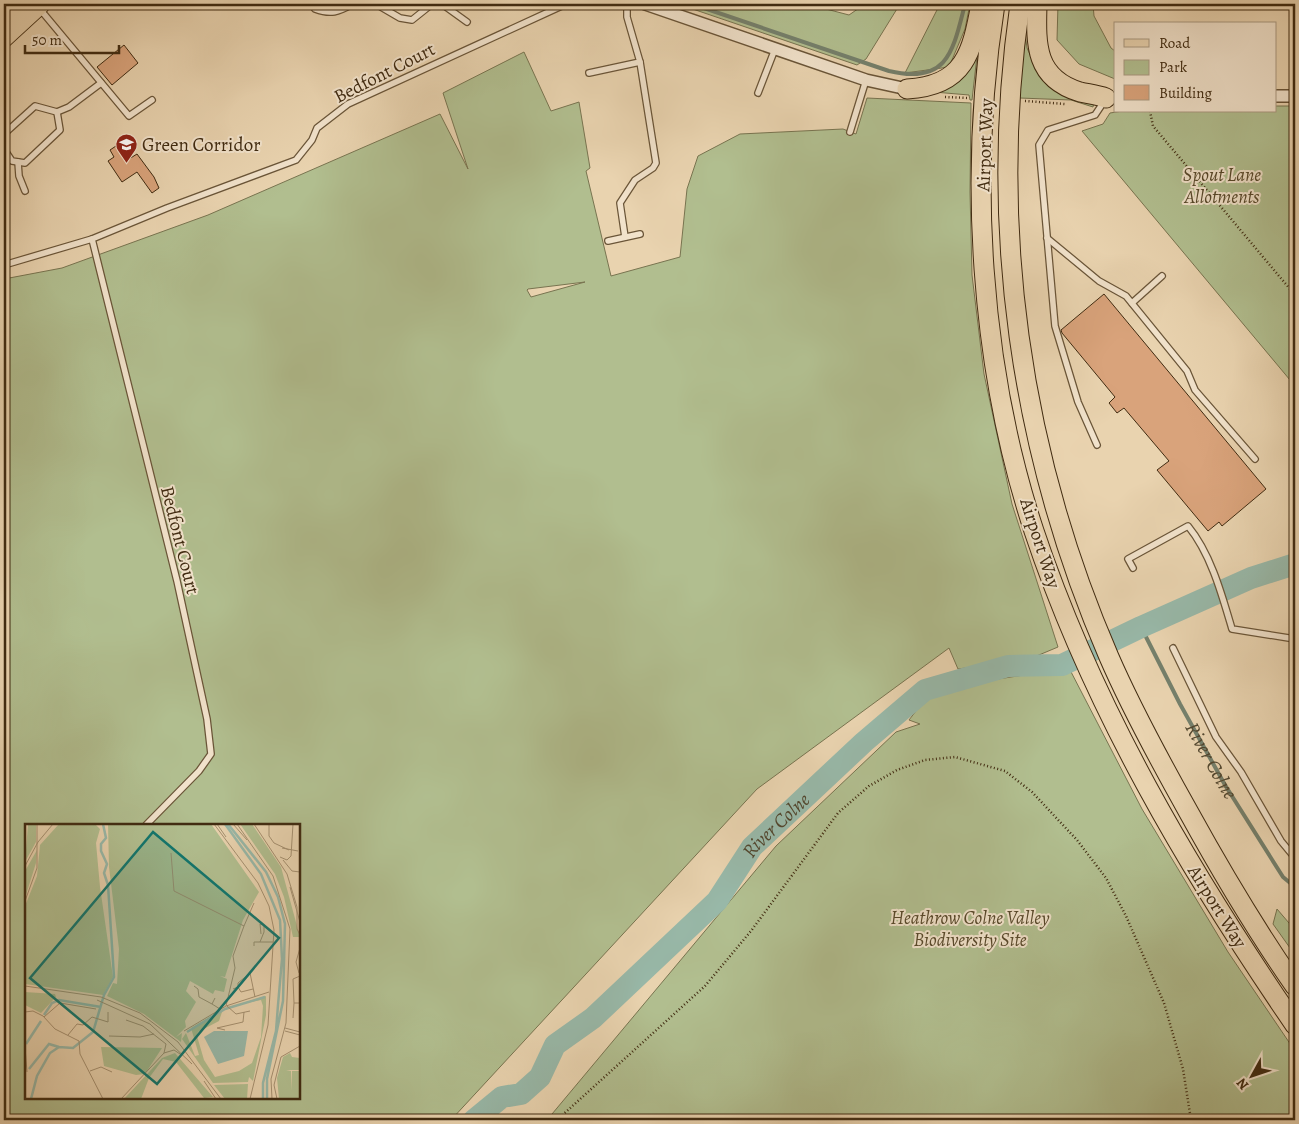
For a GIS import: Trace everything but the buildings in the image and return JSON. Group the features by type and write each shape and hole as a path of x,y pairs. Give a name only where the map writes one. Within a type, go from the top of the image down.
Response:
{"highway":[{"path":"907,89 927,87 940,82 963,65 974,41 981,4"},
{"name":"Airport Way","path":"995,4 987,75 982,164 984,241 994,352 1009,434 1033,527 1074,638 1088,670 1175,834 1218,907 1295,1025"},
{"name":"Airport Way","path":"1020,4 1008,118 1007,178 1013,294 1027,391 1052,497 1068,550 1097,629 1146,736 1204,840 1253,922 1295,986"},
{"path":"1037,4 1036,44 1042,63 1057,81 1079,91 1111,98"}],"main road":[{"path":"4,16 17,4"},
{"path":"4,38 39,5"}],"street":[{"path":"645,4 866,80 907,89"},
{"path":"1276,96 1295,96"}],"lane":[{"path":"311,4 314,9 329,14 338,12 353,4"},
{"path":"376,4 400,18 412,20 432,4"},
{"path":"442,4 467,22"},
{"name":"Bedfont Court","path":"4,265 92,240 167,208 296,160 312,140 317,128 348,104 566,4"},
{"path":"625,237 620,203 635,180 653,168 656,163 640,62 627,17 627,4"},
{"path":"39,5 129,116 152,100"},
{"path":"758,93 775,49"},
{"path":"589,73 640,62"},
{"path":"850,132 866,80"},
{"path":"4,134 35,106 57,112 69,107 102,83"},
{"path":"1097,445 1078,402 1055,326 1039,145 1048,130 1094,115 1111,98"},
{"path":"4,149 12,161 25,164 60,130 57,112"},
{"path":"18,162 19,176 25,191"},
{"path":"608,241 640,234"},
{"path":"1047,238 1099,281 1126,296 1187,371 1195,390 1255,458"},
{"name":"Bedfont Court","path":"92,240 177,581 208,719 211,754 199,771 147,824"},
{"path":"1132,303 1162,276"},
{"path":"1133,568 1128,559 1188,526 1196,537 1215,579 1232,630 1295,639"},
{"path":"1173,648 1216,737 1240,772 1281,841 1295,858"}],"path":[{"path":"1022,101 1068,104"},
{"path":"1150,112 1153,126 1295,295"},
{"path":"557,1120 705,986 751,931 838,813 869,786 897,770 925,760 955,757 1005,771 1032,792 1077,840 1106,878 1126,916 1164,1003 1183,1068 1191,1120"}],"green space":[{"path":"678,4 807,4 849,15 865,4 900,4 866,59 857,65"},
{"path":"940,4 970,4 965,29 949,67 905,73"},
{"path":"1058,4 1093,4 1094,16 1114,50 1114,79 1079,64 1057,40"},
{"path":"1025,33 1027,48 1034,63 1094,102 1093,107 1071,100 1020,98 1018,95"},
{"path":"979,38 972,100 970,100 969,95 922,91"},
{"path":"524,52 551,111 579,102 590,168 586,171 611,276 680,257 687,189 698,156 740,134 843,129 856,134 867,98 971,103 970,192 972,275 984,374 1012,504 1058,647 1027,660 958,669 949,648 757,789 451,1120 4,1120 4,279 62,268 208,215 440,114 468,169 443,93","holes":["585,282 531,297 528,289"]},
{"name":"Spout Lane Allotments","path":"1276,106 1292,106 1295,108 1295,386 1082,131 1103,124 1110,113 1276,112"},
{"name":"Heathrow Colne Valley Biodiversity Site","path":"1069,668 1142,809 1228,952 1295,1051 1295,1120 547,1120 776,846 896,732 920,724 909,720 926,698 998,679"},
{"path":"1277,909 1295,930 1295,955 1273,924"}],"waterway":[{"path":"692,4 889,71 909,74 924,73 936,68 945,60 951,50 965,4"},
{"name":"River Colne","path":"474,1120 502,1097 521,1094 540,1077 555,1045 593,1018 717,901 752,847 864,742 925,690 1008,666 1062,665 1251,578 1295,564"},
{"name":"River Colne","path":"1141,627 1180,704 1225,785 1283,877 1295,887"}],"place":[{"name":"Green Corridor","path":"126,163"}]}
